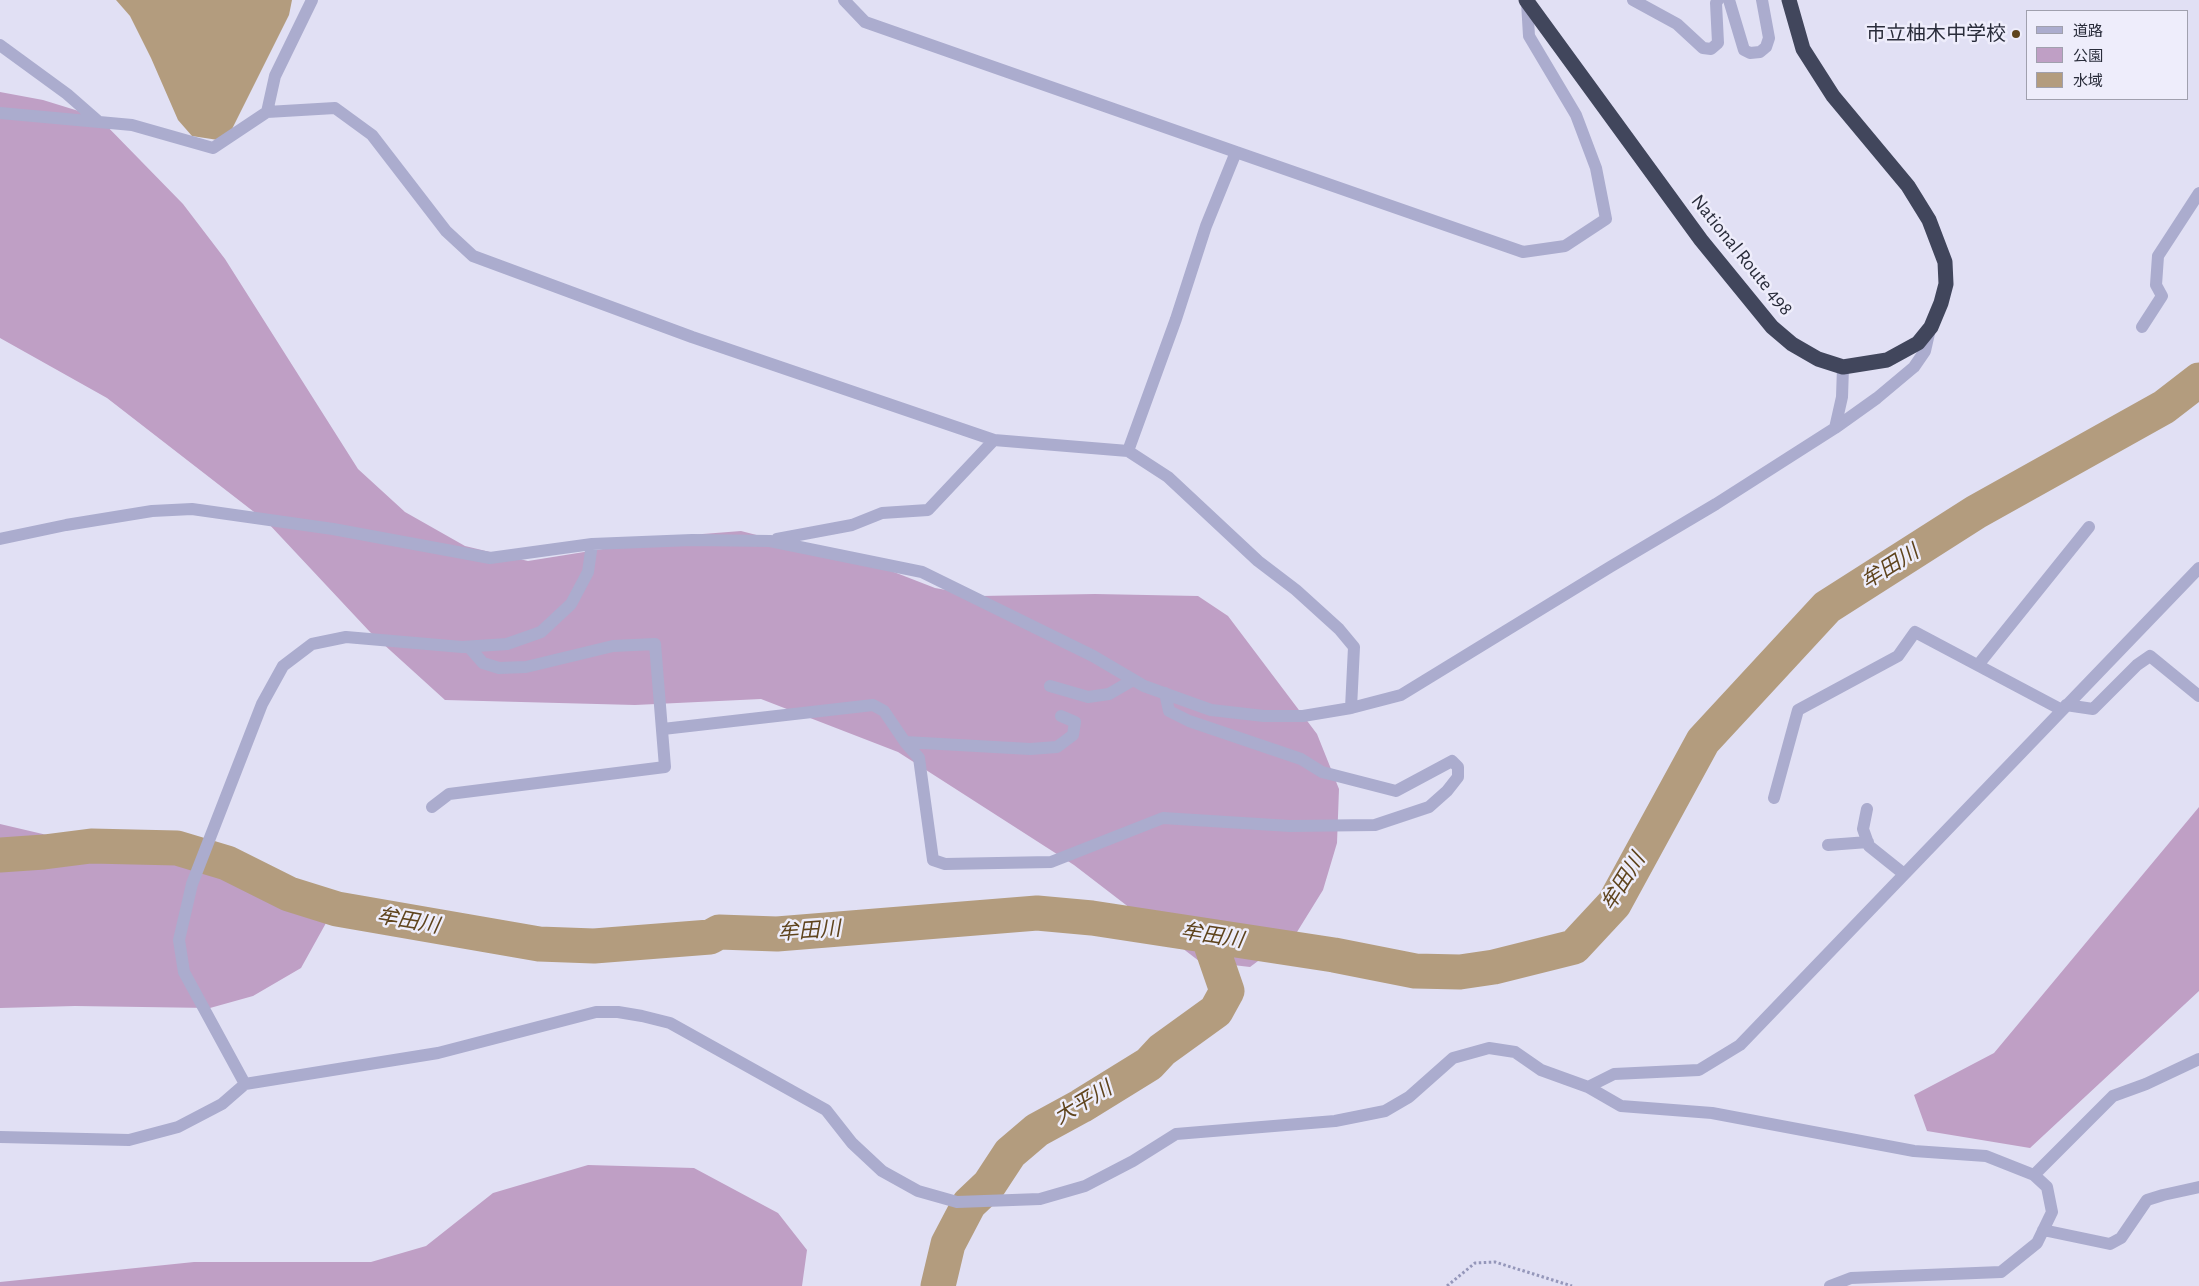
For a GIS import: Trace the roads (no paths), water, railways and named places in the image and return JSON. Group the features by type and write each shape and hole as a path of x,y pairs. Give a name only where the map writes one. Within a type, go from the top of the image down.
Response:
{"highway":[{"name":"National Route 498","path":"1527,1 1701,240 1772,328 1792,344 1818,360 1843,367 1887,360 1918,343 1931,326 1941,303 1946,284 1945,262 1929,220 1908,186 1833,96 1803,49 1789,0"}],"street":[{"path":"267,112 275,76 312,0"},
{"path":"844,0 865,22 1523,252 1565,246 1606,219 1596,168 1576,115 1529,36 1527,1"},
{"path":"1633,0 1677,24 1703,48 1711,49 1718,43 1716,3 1718,0"},
{"path":"1728,0 1744,50 1750,53 1760,52 1766,47 1769,38 1762,0"},
{"path":"0,45 67,94 99,122"},
{"path":"0,113 132,125 213,148 267,112 335,108 372,135 446,231 473,256 683,334 994,440 1128,451 1168,477 1258,561 1296,590 1339,629 1354,647 1351,708"},
{"path":"1128,451 1176,319 1206,226 1236,152"},
{"path":"2142,327 2162,296 2156,285 2158,256 2199,193"},
{"path":"0,539 142,512 192,509 333,529 490,558 592,544 692,540 770,541 922,572 1093,656 1133,680 1164,694 1211,710 1264,716 1303,716 1351,708 1401,696 1610,566 1716,504 1835,428 1877,398 1914,367 1925,351 1931,326"},
{"path":"1835,428 1842,397 1843,367"},
{"path":"770,541 852,525 882,513 928,510 994,440"},
{"path":"1978,665 2089,527"},
{"path":"245,1084 184,972 179,940 192,884 262,704 283,666 312,644 346,637 469,647 507,644 541,632 571,604 588,572 592,544"},
{"path":"1588,1087 1614,1074 1699,1070 1740,1045 2199,568"},
{"path":"1774,798 1798,710 1898,656 1915,632 2064,708 2092,709 2137,665 2150,656 2199,696"},
{"path":"432,807 450,794 665,767 655,644 612,646 526,667 499,668 483,663 469,647"},
{"path":"1050,686 1088,697 1109,694 1133,680"},
{"path":"662,729 873,705 884,711 905,742 919,758 933,860 945,864 1051,862 1163,818 1290,826 1376,825 1429,807 1447,791 1458,777 1458,766 1452,761 1396,791 1322,772 1301,759 1189,721 1169,711 1164,694"},
{"path":"905,742 1030,749 1057,746 1074,735 1075,722 1061,716"},
{"path":"1867,810 1863,829 1869,846 1904,874"},
{"path":"1828,845 1868,842"},
{"path":"0,1137 129,1140 178,1127 222,1104 245,1084 438,1053 596,1012 618,1012 670,1023 826,1110 852,1143 882,1171 918,1191 958,1202 1040,1198 1085,1186 1133,1161 1176,1134 1335,1121 1385,1111 1409,1097 1453,1058 1489,1048 1516,1052 1542,1070 1588,1087 1621,1106 1712,1113 1914,1151 1986,1156 2034,1175 2047,1187 2052,1212 2037,1243 2001,1272 1851,1278 1830,1286"},
{"path":"2034,1175 2113,1096 2146,1084 2199,1059"},
{"path":"2043,1230 2110,1244 2121,1238 2147,1200 2163,1194 2199,1187"}],"water":[{"path":"116,0 292,0 289,15 232,129 218,140 192,136 178,120 130,16"}],"waterway":[{"name":"大平川","path":"0,855 91,846 177,848 227,863 289,894 337,909 539,944 594,946 710,937 719,932 777,934 1037,913 1092,918 1334,955 1415,971 1460,972 1494,967 1574,947 1614,904 1703,741 1827,607 1976,512 2164,407 2199,380"},
{"name":"大平川","path":"938,1286 948,1244 969,1204 989,1185 1010,1153 1037,1130 1081,1106 1149,1064 1162,1050 1216,1011 1227,991 1208,936"}],"place":[{"name":"市立柚木中学校","path":"2016,34"}],"water label":[{"name":"牟田川","path":"1890,567"},
{"name":"牟田川","path":"1623,882"},
{"name":"牟田川","path":"408,921"},
{"name":"牟田川","path":"809,931"},
{"name":"牟田川","path":"1212,936"}]}
